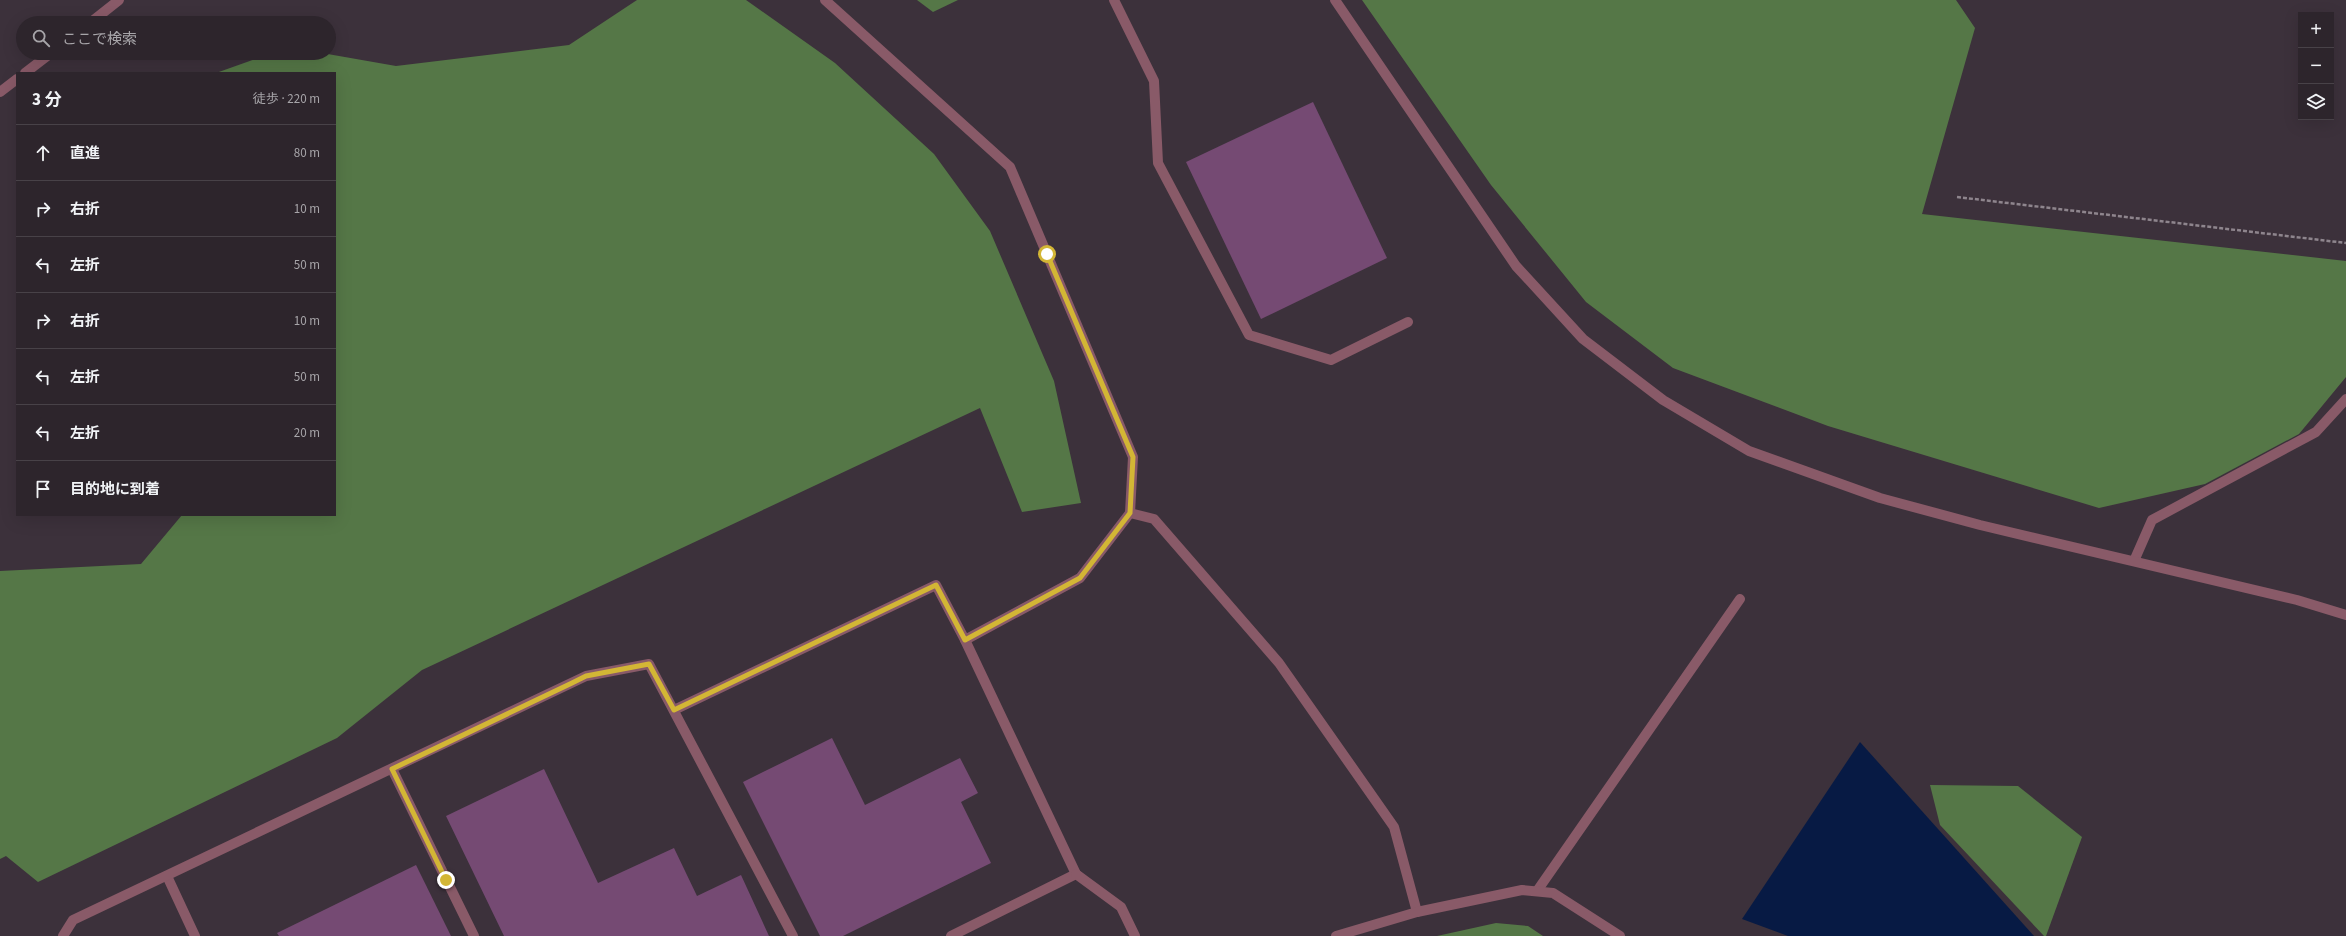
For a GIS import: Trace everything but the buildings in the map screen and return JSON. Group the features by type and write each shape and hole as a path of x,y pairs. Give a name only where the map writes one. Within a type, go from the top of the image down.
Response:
{"street":[{"path":"99,16 119,0"},
{"path":"825,0 1010,167 1133,457 1130,513 1080,578 965,640"},
{"path":"1114,0 1154,81 1158,162 1249,335 1331,360 1408,322"},
{"path":"1335,0 1516,266 1583,339 1663,400 1749,451 1880,498 1980,525 2297,600 2346,615"},
{"path":"26,72 42,60"},
{"path":"0,92 16,80"},
{"path":"2134,561 2152,520 2316,432 2346,399"},
{"path":"1130,513 1154,519 1279,663 1394,827 1417,912"},
{"path":"674,710 936,585 965,640 1076,874 1121,907 1136,936"},
{"path":"1537,891 1740,598"},
{"path":"63,936 73,920 586,676 649,664 793,936"},
{"path":"392,769 474,936"},
{"path":"951,936 1076,874"},
{"path":"167,876 196,936"},
{"path":"1336,936 1417,912 1522,890 1553,893 1620,936"}],"path":[{"path":"1957,197 2346,243"}],"green space":[{"path":"637,0 746,0 835,63 934,154 990,231 1054,381 1081,503 1022,512 980,408 422,670 337,738 38,882 6,856 0,859 0,571 141,564 181,516 336,516 336,72 219,72 252,60 336,60 336,55 396,66 569,45"},
{"path":"917,0 958,0 933,12"},
{"path":"1362,0 1956,0 1975,28 1922,214 2346,261 2346,377 2299,434 2205,484 2099,508 1828,426 1673,368 1586,302 1491,185"},
{"path":"1930,785 2018,786 2082,837 2046,936 2044,936 1940,825"},
{"path":"1496,923 1528,926 1543,936 1437,936"}],"water":[{"path":"1860,742 2034,936 1788,936 1742,919"}],"route":[{"path":"446,880 392,769 586,676 649,664 674,710 936,585 965,640 1080,578 1130,513 1133,457 1047,254"}]}
